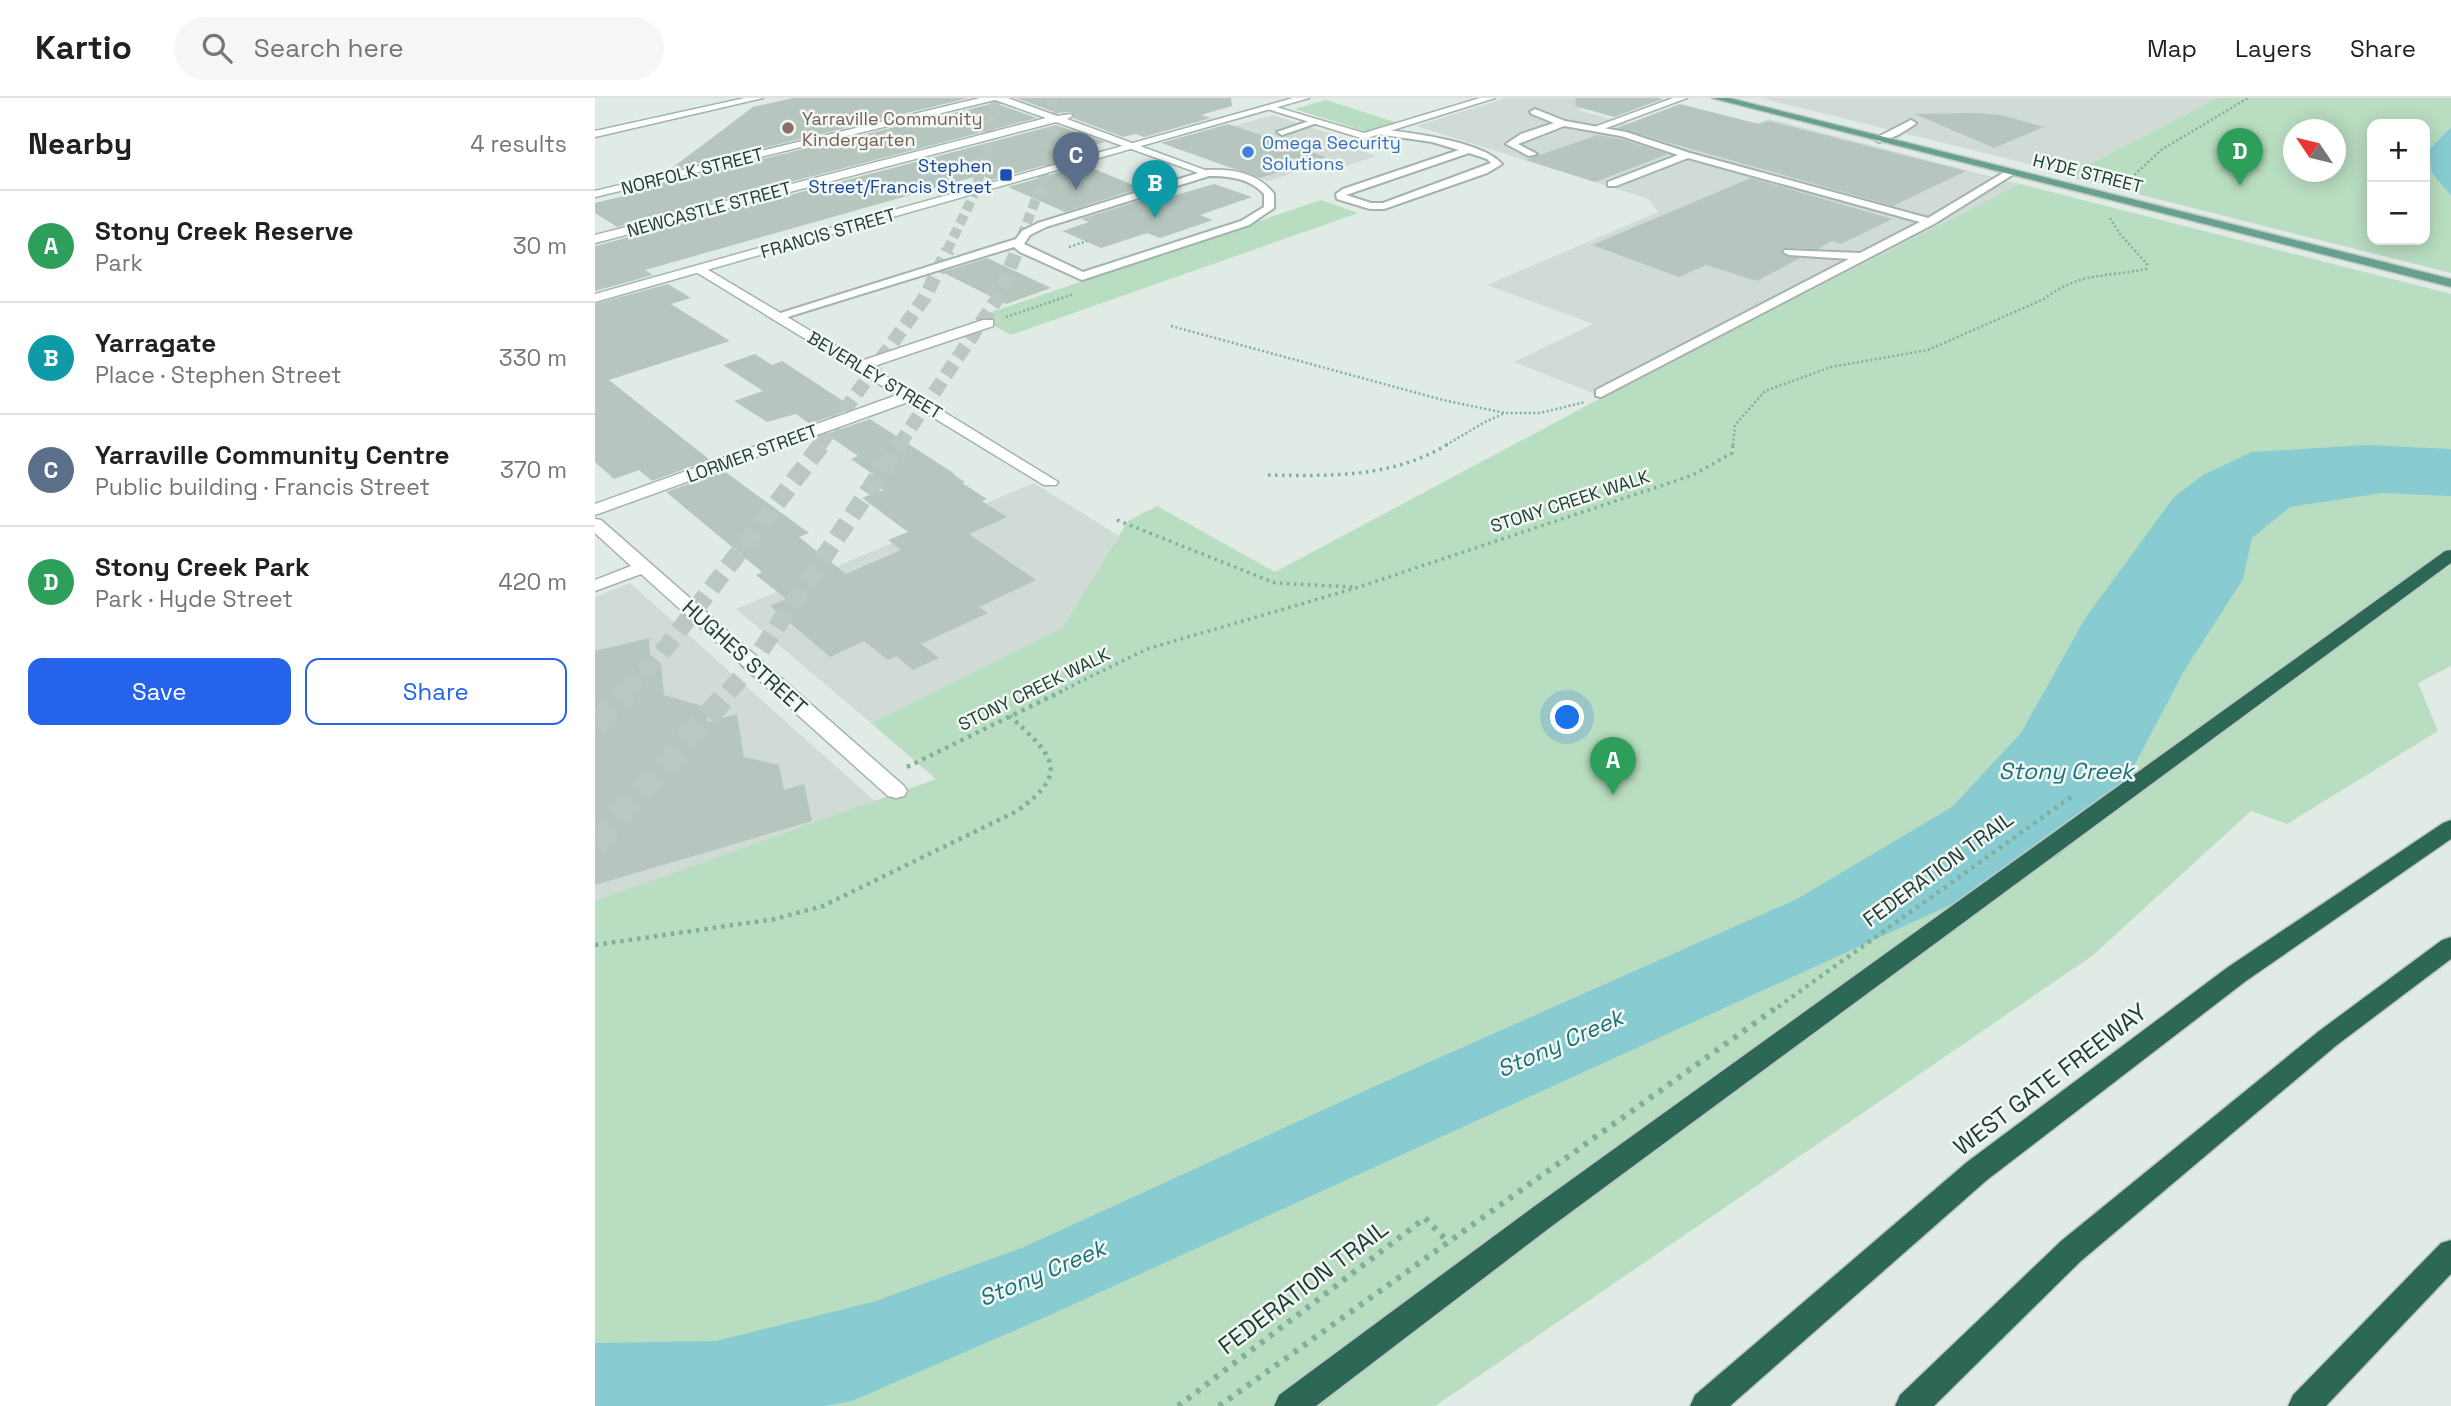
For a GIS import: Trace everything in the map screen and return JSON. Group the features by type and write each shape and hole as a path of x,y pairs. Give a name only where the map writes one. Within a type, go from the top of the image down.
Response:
{"highway":[{"path":"1290,1406 1542,1217 2451,555"},
{"name":"WEST GATE FREEWAY","path":"1706,1406 1977,1171 2237,974 2451,828"},
{"path":"1911,1406 2071,1251 2328,1038 2451,946"},
{"path":"2304,1406 2451,1253"}],"main road":[{"name":"HYDE STREET","path":"1717,98 2451,282"}],"street":[{"path":"595,134 758,98"},
{"name":"NORFOLK STREET","path":"595,194 992,98"},
{"path":"999,98 1061,118"},
{"path":"1018,98 1114,141 1136,146 1209,173"},
{"path":"1269,108 1364,136 1490,98"},
{"path":"1594,129 1682,98"},
{"name":"FRANCIS STREET","path":"595,298 1294,99"},
{"name":"NEWCASTLE STREET","path":"595,239 1061,118"},
{"name":"BEVERLEY STREET","path":"700,269 1051,482"},
{"path":"860,366 988,323"},
{"name":"LORMER STREET","path":"595,510 910,396"},
{"name":"HUGHES STREET","path":"595,524 889,785"},
{"path":"595,586 644,568"}],"lane":[{"path":"1535,112 1563,123 1658,144 1687,155 1930,222"},
{"path":"1282,132 1315,122"},
{"path":"1532,154 1511,144 1524,136 1563,123"},
{"path":"1879,139 1911,123"},
{"path":"1380,132 1433,139 1469,150 1490,157 1497,164 1483,172 1384,206 1370,206 1341,196 1347,191 1469,150"},
{"path":"1612,184 1687,155"},
{"path":"1601,393 1930,222 2012,172"},
{"path":"777,316 1019,242 1026,233 1042,225 1209,173 1226,174 1256,182 1269,194 1269,208 1245,223 1082,276 1024,250 1019,247 1019,242"},
{"path":"1789,252 1862,257"}],"path":[{"path":"2108,196 2120,189 2161,149 2248,98"},
{"name":"STONY CREEK WALK","path":"889,785 1010,716 1147,649 1359,587 1693,475 1733,453 1735,425 1765,391 1831,367 1928,349 2044,299 2058,287 2085,275 2146,270 2147,264 2109,218 2134,203"},
{"path":"988,323 1100,285 1082,276"},
{"path":"1171,327 1430,397 1506,413"},
{"path":"1268,475 1348,475 1384,469 1426,457 1491,417 1506,413 1540,412 1579,406 1601,393"},
{"path":"1117,520 1275,583 1359,587"},
{"path":"595,945 775,919 823,906 1017,811 1038,798 1047,785 1052,770 1048,753 1010,716"},
{"name":"FEDERATION TRAIL","path":"1219,1406 2077,792"},
{"name":"FEDERATION TRAIL","path":"1178,1406 1425,1218 1448,1242"}],"shaded area":[{"path":"1506,98 1585,98 1600,102 1578,110 1702,144 1769,119 2020,184 1603,397 1514,362 1593,324 1487,285 1658,212 1649,199 1416,126"},
{"path":"1761,98 2218,98 2069,174"},
{"path":"1272,115 1359,143 1349,147 1377,156 1346,166 1330,161 1268,181 1169,145"},
{"path":"1034,483 1119,536 1063,627 871,723 736,609"},
{"path":"630,583 876,802 595,902 595,597"}],"green space":[{"path":"2218,98 2451,98 2451,127 2433,173 2451,196 2451,273 2066,176"},
{"path":"1326,100 1398,123 1367,132 1295,109"},
{"path":"2020,184 2451,294 2451,666 2418,683 2438,731 2287,824 2251,811 2092,956 1435,1406 595,1406 595,901 936,779 871,723 1063,627 1128,521 1157,506 1275,572 1603,397"},
{"path":"1321,200 1358,213 1011,335 977,317"}],"water":[{"path":"2451,127 2451,196 2432,173 2430,149"},
{"name":"Stony Creek","path":"2366,445 2451,449 2451,496 2382,493 2290,507 2252,538 2243,579 2184,671 2112,808 2058,856 1050,1315 852,1401 824,1406 595,1406 595,1343 716,1341 876,1301 1024,1247 1382,1083 1797,899 1952,807 2021,733 2086,617 2174,497 2203,475 2252,452"}],"building":[{"name":"Yarraville Community Kindergarten","path":"793,98 969,98 668,171 753,107"},
{"path":"1016,98 1231,98 1232,106 1201,115 1211,118 1144,137 1135,134 1123,137 1073,118 1072,112 1057,113"},
{"path":"1576,98 1663,99 1614,117 1575,106"},
{"path":"995,103 1037,118 617,227 595,213 595,203 640,192 646,187"},
{"path":"1680,104 1759,124 1769,121 1966,171 1893,206 1617,128"},
{"path":"1915,114 2001,115 2044,127 1994,148"},
{"name":"Omega Security Solutions","path":"1228,124 1326,157 1260,178 1161,143"},
{"path":"1056,125 1105,142 1059,155 1068,159 992,180 981,175 645,270 653,275 595,291 595,246"},
{"path":"1598,135 1668,154 1595,182 1525,160"},
{"path":"1084,165 1141,188 1065,212 1008,187"},
{"path":"1751,178 1892,219 1841,244 1832,241 1818,249 1783,248 1782,254 1800,258 1757,281 1706,265 1679,277 1592,245"},
{"path":"1214,184 1252,197 1200,215 1213,220 1160,238 1147,233 1101,248 1062,231 1089,222 1081,219 1157,195 1166,198"},
{"path":"987,258 1051,288 1006,304 942,272"},
{"path":"668,284 691,298 671,304 730,341 609,380 710,460 652,481 639,470 614,479 595,462 595,304"},
{"path":"755,354 772,365 782,361 854,408 810,424 796,414 767,422 734,401 763,391 723,365"},
{"path":"870,419 955,474 965,482 962,483 987,499 982,501 1007,517 969,534 1036,580 979,607 988,613 921,644 939,658 913,670 896,656 888,660 864,641 830,657 770,606 786,599 756,575 762,572 666,492 724,471 809,533 799,537 846,574 901,550 888,540 908,532 862,498 883,490 866,478 874,475 851,459 858,456 826,434"},
{"path":"649,638 650,655 661,664 664,695 706,707 708,722 737,714 744,757 779,765 784,790 804,784 812,821 595,885 595,651"}],"tunnel":[{"path":"947,251 974,194 988,146 996,98"},
{"path":"1016,251 1041,186 1053,135 1052,98"},
{"path":"820,445 925,297 948,250"},
{"path":"899,445 999,296 1017,250"},
{"path":"625,692 661,654 822,444"},
{"path":"728,692 747,671 900,444"},
{"path":"595,725 627,691"},
{"path":"595,844 730,691"}],"place":[{"name":"Yarraville Community Kindergarten","path":"788,128"},
{"name":"Omega Security Solutions","path":"1248,152"},
{"name":"Stephen Street/Francis Street","path":"1006,175"},
{"name":"Stony Creek Park","path":"2240,186"},
{"name":"Yarraville Community Centre","path":"1076,190"},
{"name":"Yarragate","path":"1155,218"},
{"name":"Stony Creek Reserve","path":"1613,795"}]}
